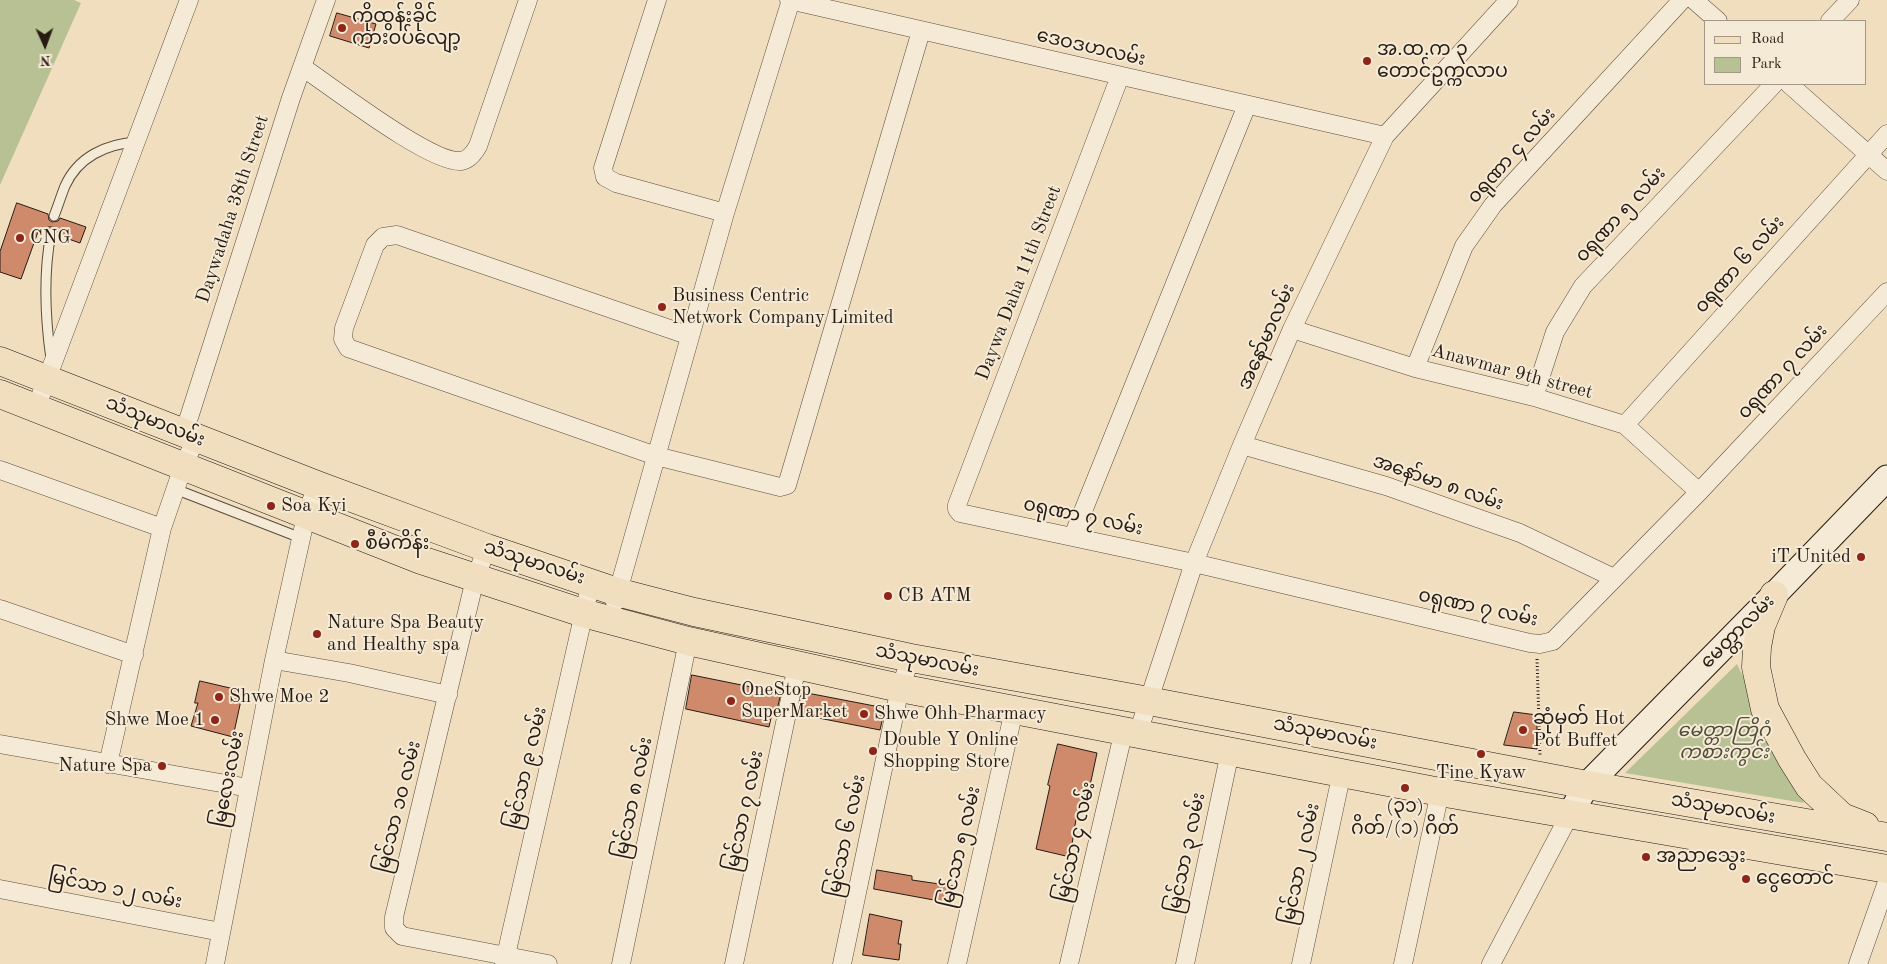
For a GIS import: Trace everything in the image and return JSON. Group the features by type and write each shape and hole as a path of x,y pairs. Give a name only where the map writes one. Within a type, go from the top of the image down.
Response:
{"main road":[{"name":"သံသုမာလမ်း","path":"0,362 49,371 190,435 317,485 487,548 617,592 694,612 911,658 1338,736 1587,785 1887,836"},
{"name":"သံသုမာလမ်း","path":"0,394 36,408 179,478 304,527 421,560 583,613 688,641 900,688 1440,792 1887,869"},
{"name":"မေတ္တာလမ်း","path":"1570,814 1587,785 1774,596 1887,478"},
{"path":"1774,596 1761,626 1756,647 1756,667 1765,709 1809,786 1842,817 1887,836"},
{"path":"1336,771 1338,736"}],"street":[{"path":"36,408 189,0"},
{"name":"Daywadaha 38th Street","path":"108,764 162,528 179,478 190,435 302,67 326,0"},
{"path":"302,67 412,142 443,158 463,160 472,155 478,146 528,0"},
{"path":"657,0 603,168 605,177 616,184 725,213"},
{"path":"610,620 725,213 790,0"},
{"name":"ဒေဝဒဟလမ်း","path":"790,0 1385,136"},
{"name":"အနော်မာလမ်း","path":"1131,731 1149,701 1194,563 1242,444 1292,329 1385,136 1509,0"},
{"name":"၀ရုဏာ ၄ လမ်း","path":"1415,368 1464,246 1493,205 1682,0"},
{"path":"1694,0 1717,20"},
{"path":"1831,20 1850,0"},
{"path":"690,336 397,235 383,237 375,244 344,328 343,339 348,348 656,456 780,486 788,485 921,31"},
{"name":"Daywa Daha 11th Street","path":"957,505 1120,76"},
{"name":"၀ရုဏာ ၅ လမ်း","path":"1534,398 1555,332 1583,286 1773,85"},
{"path":"1790,85 1887,171"},
{"path":"1073,536 1247,105"},
{"name":"၀ရုဏာ ၆ လမ်း","path":"1625,425 1887,134"},
{"name":"၀ရုဏာ ၇ လမ်း","path":"957,505 957,509 960,512 1194,563 1536,644 1553,641 1699,492 1887,292"},
{"name":"Anawmar 9th street","path":"1292,329 1415,368 1534,398 1625,425 1699,492"},
{"name":"အနော်မာ ၈ လမ်း","path":"1242,444 1386,486 1520,533 1614,578"},
{"path":"0,470 162,528"},
{"name":"မြလေးလမ်း","path":"215,964 274,660 304,527 317,485"},
{"name":"မြင်သာ ၁၀ လမ်း","path":"487,548 475,579 394,916 394,928 402,936 505,960"},
{"name":"မြင်သာ ၉ လမ်း","path":"505,960 591,582"},
{"path":"0,609 134,655"},
{"name":"မြင်သာ ၈ လမ်း","path":"622,964 688,641"},
{"name":"မြင်သာ ၆ လမ်း","path":"842,964 900,688 911,658"},
{"path":"274,660 349,673 448,695"},
{"name":"မြင်သာ ၇ လမ်း","path":"734,964 797,666"},
{"name":"မြင်သာ ၅ လမ်း","path":"957,964 1014,710"},
{"name":"မြင်သာ ၄ လမ်း","path":"1069,964 1131,731"},
{"path":"0,744 249,788"},
{"name":"မြင်သာ ၃ လမ်း","path":"1185,964 1230,752"},
{"name":"မြင်သာ ၂ လမ်း","path":"1301,964 1336,771"},
{"path":"1403,964 1440,792"},
{"path":"1491,964 1570,814"},
{"path":"1858,964 1887,882"},
{"name":"မြင်သာ ၁၂ လမ်း","path":"0,889 221,932"},
{"path":"505,960 548,964"}],"lane":[{"path":"54,216 66,184 81,163 104,148 119,143 136,142"},
{"path":"49,371 46,306 47,254 51,233"}],"path":[{"path":"1536,644 1540,776"}],"green space":[{"path":"0,0 74,0 81,3 0,185"},
{"name":"မေတ္တာတြိဂံ ကစားကွင်း","path":"1737,664 1804,803 1625,773"}],"building":[{"path":"337,13 376,24 369,48 330,36"},
{"name":"CNG","path":"17,203 48,214 49,220 52,222 58,221 60,218 86,227 80,243 57,235 57,230 52,227 48,227 45,231 39,229 21,279 0,272 0,252"},
{"name":"OneStop SuperMarket","path":"692,675 781,693 777,710 773,709 769,727 686,709"},
{"path":"200,681 243,691 233,737 191,726 198,703 195,703"},
{"path":"802,692 885,708 880,730 798,714"},
{"name":"ဆုံမှတ် Hot Pot Buffet","path":"1514,712 1537,715 1537,749 1504,745"},
{"path":"1058,744 1097,753 1088,795 1083,794 1080,814 1077,813 1070,857 1036,849"},
{"path":"877,870 912,876 912,880 953,886 950,903 874,889"},
{"path":"870,914 902,921 898,944 901,944 899,960 863,955"}],"place":[{"name":"ကိုထွန်းခိုင် ကားဝပ်လျော့","path":"342,28"},
{"name":"အ.ထ.က ၃ တောင်ဥက္ကလာပ","path":"1367,61"},
{"name":"CNG","path":"20,238"},
{"name":"Business Centric Network Company Limited","path":"662,307"},
{"name":"Soa Kyi","path":"271,506"},
{"name":"စီမံကိန်း","path":"355,544"},
{"name":"iT United","path":"1861,557"},
{"name":"CB ATM","path":"888,596"},
{"name":"Nature Spa Beauty and Healthy spa","path":"317,634"},
{"name":"Shwe Moe 2","path":"219,697"},
{"name":"OneStop SuperMarket","path":"731,701"},
{"name":"Shwe Ohh Pharmacy","path":"864,714"},
{"name":"Shwe Moe 1","path":"215,720"},
{"name":"ဆုံမှတ် Hot Pot Buffet","path":"1523,730"},
{"name":"Double Y Online Shopping Store","path":"873,751"},
{"name":"Tine Kyaw","path":"1481,754"},
{"name":"Nature Spa","path":"162,766"},
{"name":"(၃၁) ဂိတ်/(၁) ဂိတ်","path":"1405,788"},
{"name":"အညာသွေး","path":"1646,857"},
{"name":"ငွေတောင်","path":"1746,879"}]}
